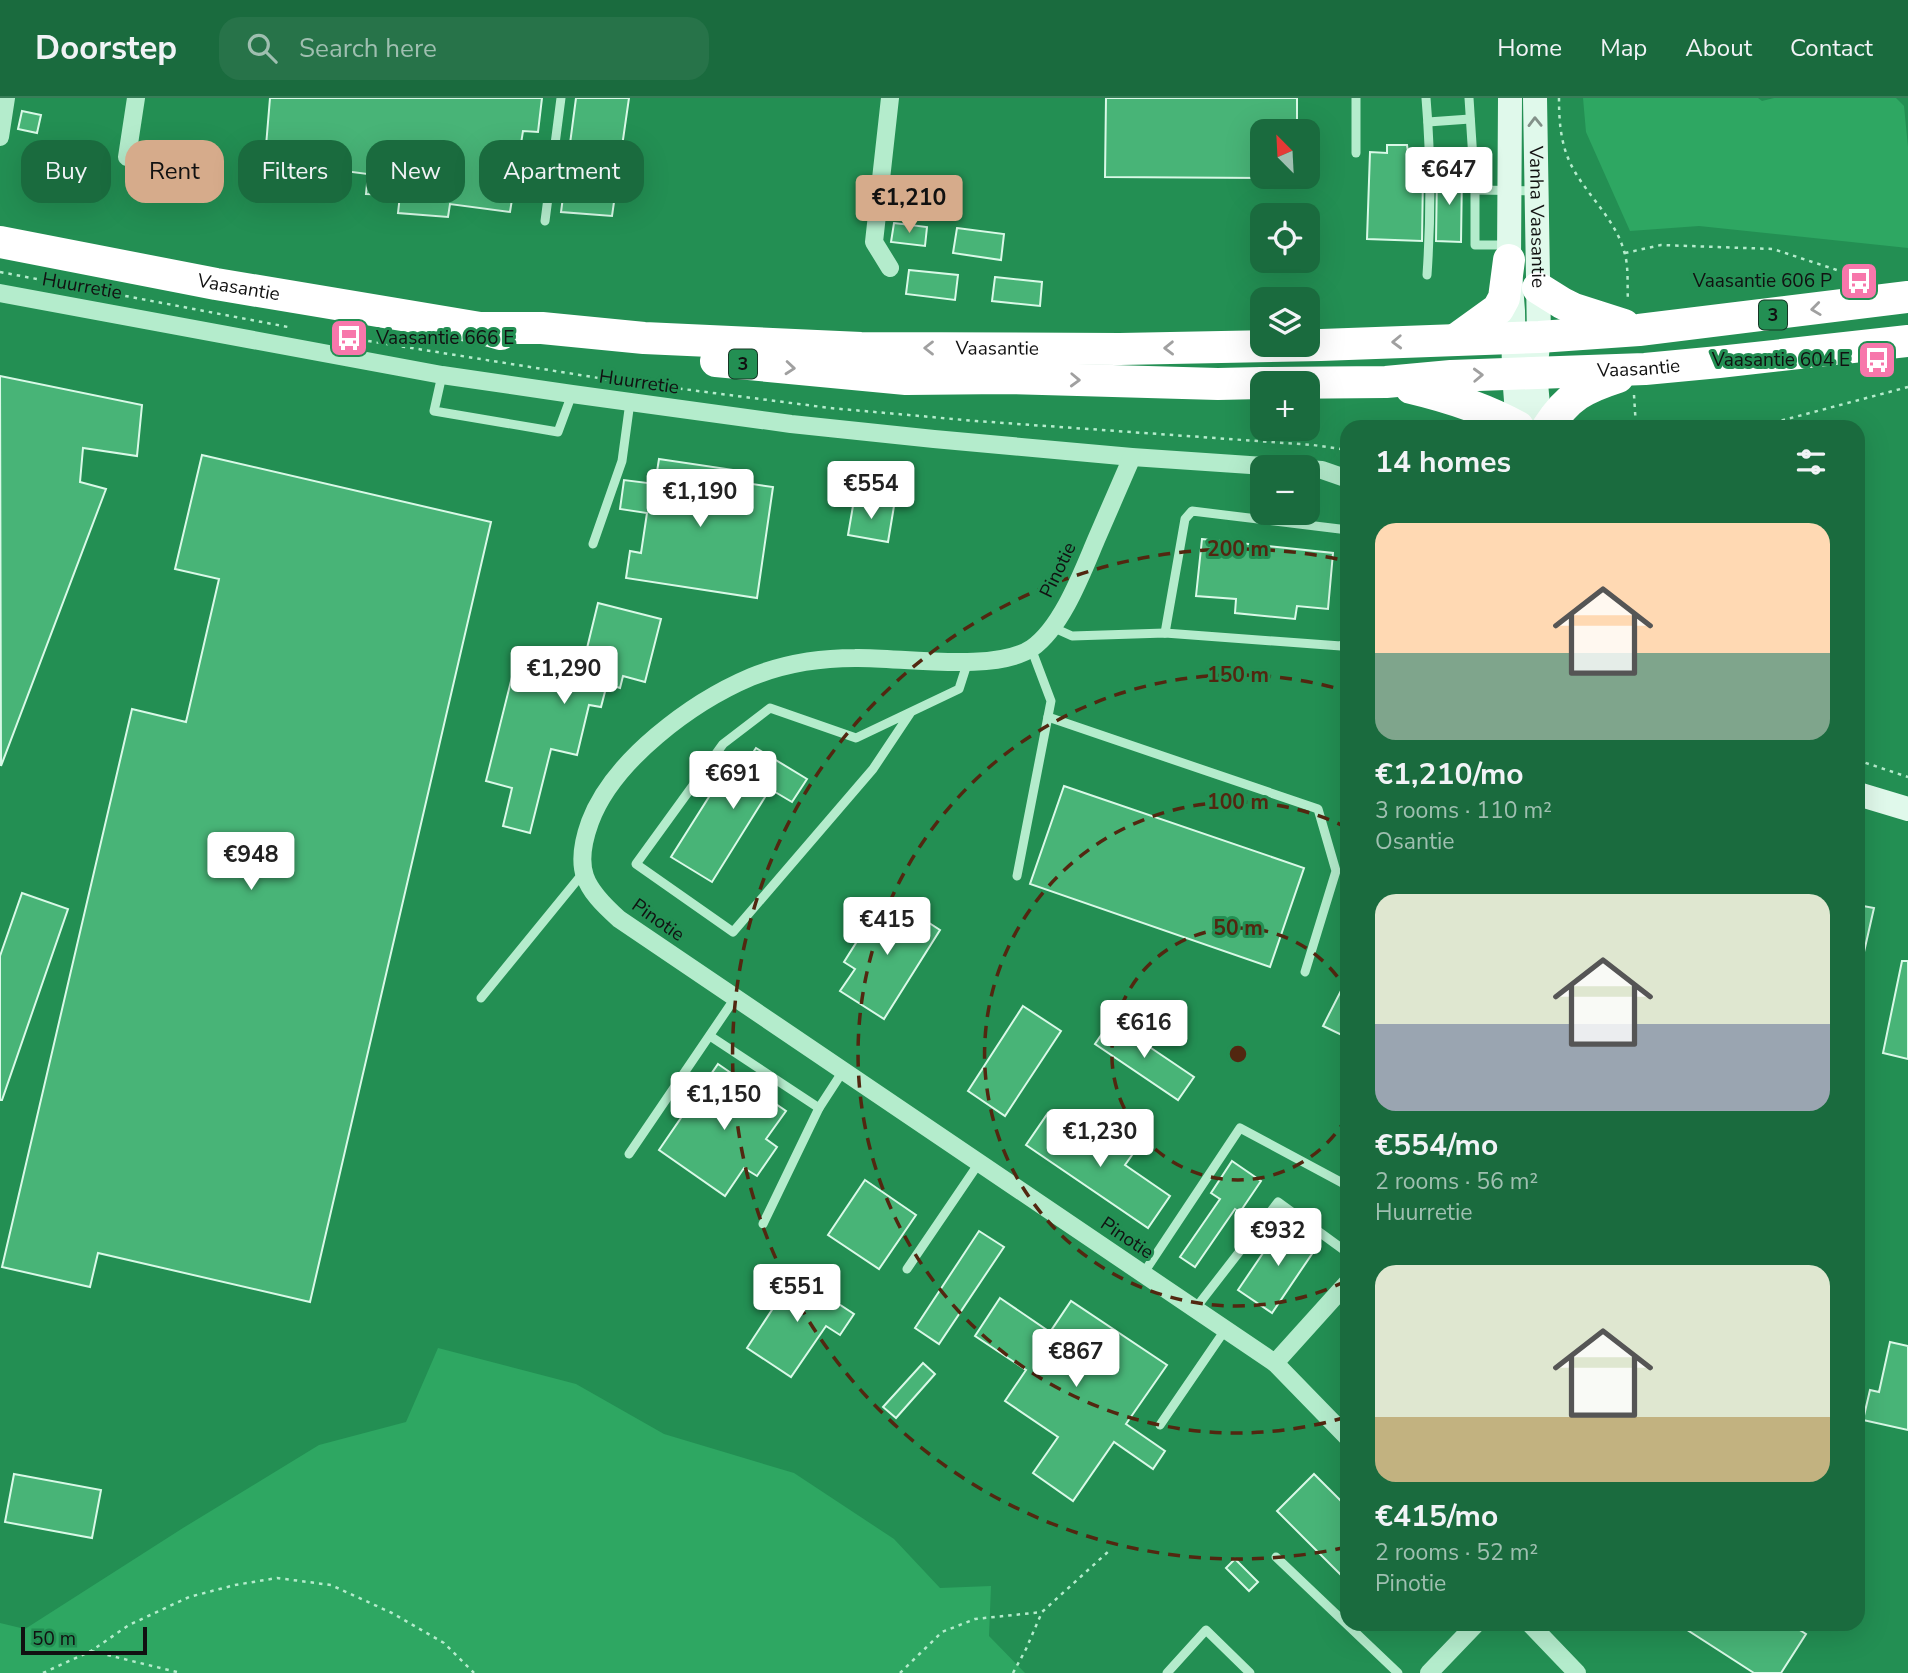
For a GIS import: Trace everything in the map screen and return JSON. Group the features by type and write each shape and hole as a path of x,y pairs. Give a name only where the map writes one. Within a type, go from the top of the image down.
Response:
{"highway":[{"name":"Vaasantie","path":"0,242 216,284 594,350 906,379 1007,378 1250,383"},
{"path":"1454,341 1499,309 1509,253"},
{"path":"1538,288 1574,309 1633,319"},
{"name":"Vaasantie","path":"480,328 542,328 644,338 862,348 1120,349 1527,337 1633,319 1908,298"},
{"name":"Vaasantie","path":"1320,383 1386,382 1525,373 1639,378 1732,361 1908,341"},
{"path":"1552,420 1572,397 1594,384 1639,378"},
{"path":"1386,382 1444,396 1492,412 1506,420"}],"main road":[{"name":"Vanha Vaasantie","path":"1510,98 1509,253 1527,337"},
{"name":"Vanha Vaasantie","path":"1527,337 1538,288 1535,98"},
{"path":"1519,420 1527,337"},
{"path":"1525,373 1538,420"},
{"path":"1865,796 1908,809"}],"street":[{"path":"0,137 6,98"},
{"path":"129,140 136,98"},
{"path":"890,98 874,242 890,268"},
{"name":"Huurretie","path":"0,293 442,375 630,402 791,424 934,439 1250,465"},
{"name":"Pinotie","path":"1132,457 1074,591 1043,638 1031,648 1016,656 968,662 820,659 753,676 725,690 660,733 633,758 613,782 594,813 584,840 583,873 597,900 619,919 1275,1363 1340,1430"},
{"path":"1320,470 1340,476"},
{"path":"1275,1363 1340,1291"},
{"path":"1429,1673 1469,1631"},
{"path":"1537,1631 1577,1673"}],"lane":[{"path":"545,221 561,98"},
{"path":"1356,98 1356,153"},
{"path":"1426,98 1430,143 1427,275"},
{"path":"1469,98 1475,190 1475,245 1509,253"},
{"path":"1428,122 1470,119"},
{"path":"1475,190 1536,191"},
{"path":"442,375 434,411 558,432 572,394"},
{"path":"593,544 622,461 630,402"},
{"path":"1165,633 1185,519 1192,511 1340,529"},
{"path":"1052,626 1072,636 1165,633 1340,646"},
{"path":"1017,876 1051,701 1031,648"},
{"path":"911,712 873,769 733,932 635,864 723,744 771,708 856,738 958,689 968,662"},
{"path":"1048,717 1318,809 1336,871 1305,972"},
{"path":"481,998 583,873"},
{"path":"629,1154 736,998"},
{"path":"710,1036 819,1108"},
{"path":"763,1224 819,1108 843,1071"},
{"path":"1143,1274 1240,1128 1340,1182"},
{"path":"907,1269 979,1163"},
{"path":"1195,1309 1278,1202 1340,1247"},
{"path":"1160,1425 1225,1329"},
{"path":"1276,1557 1340,1618"},
{"path":"1167,1673 1206,1630 1250,1673"},
{"path":"1354,1631 1398,1673"}],"path":[{"path":"1559,98 1559,125 1565,150 1575,172 1610,220 1625,253 1633,319"},
{"path":"1625,253 1661,244 1773,248 1846,272 1859,281"},
{"path":"0,272 297,329"},
{"path":"340,337 606,379 830,408 1340,449"},
{"path":"1636,420 1639,378"},
{"path":"1783,420 1908,387"},
{"path":"1865,763 1908,776"},
{"path":"1013,1673 1042,1612 1110,1550"},
{"path":"43,1673 91,1651 129,1625 189,1597 234,1585 277,1578 331,1585 392,1613 444,1643 474,1673"},
{"path":"900,1673 942,1632 975,1619 1042,1612"},
{"path":"91,1651 181,1673"}],"green space":[{"path":"1583,98 1758,98 1762,101 1774,98 1896,98 1904,106 1908,147 1908,248 1699,226 1630,231 1586,132"},
{"path":"438,1348 576,1384 664,1434 794,1473 894,1539 940,1588 991,1586 989,1636 1025,1673 0,1673 0,1623 25,1629 319,1445 406,1422"}],"building":[{"path":"270,98 542,98 538,132 523,131 522,140 479,140 479,203 511,203 510,212 450,204 448,217 398,213 399,203 465,203 465,140 366,140 366,174 352,172 352,140 266,140"},
{"path":"576,98 629,98 623,140 570,140"},
{"path":"1106,98 1297,98 1297,119 1250,119 1250,178 1105,177"},
{"path":"22,111 41,115 37,133 18,129"},
{"path":"1387,145 1407,145 1408,152 1420,152 1419,175 1423,174 1422,241 1367,239 1370,152 1387,153"},
{"path":"1462,172 1461,242 1436,241 1437,173"},
{"path":"562,203 614,203 612,216 561,212"},
{"path":"894,223 927,227 925,246 891,242"},
{"path":"957,228 1004,234 1001,260 953,253"},
{"path":"909,270 958,275 955,300 906,294"},
{"path":"995,277 1042,282 1040,306 992,301"},
{"path":"0,376 142,405 137,456 83,448 80,482 106,489 1,766"},
{"path":"202,455 491,522 310,1302 98,1253 90,1287 2,1267 132,709 186,722 219,579 175,569"},
{"path":"659,459 747,472 745,483 773,487 757,598 626,578 630,551 641,553 647,513 620,509 624,480 655,484"},
{"path":"854,500 894,506 888,542 848,535"},
{"path":"1202,539 1333,553 1328,609 1297,606 1295,619 1235,613 1236,599 1196,596"},
{"path":"598,603 661,619 645,682 623,676 620,688 607,684 601,707 589,705 577,755 551,749 530,833 503,826 512,788 486,781 516,661 580,677"},
{"path":"756,748 807,779 792,802 770,789 712,882 671,857 731,762 742,769"},
{"path":"1064,786 1304,868 1270,967 1030,884"},
{"path":"22,893 68,909 0,1100 0,956"},
{"path":"883,900 895,908 898,903 940,930 884,1019 840,991 855,969 844,962"},
{"path":"1865,906 1874,908 1865,948"},
{"path":"1902,961 1908,961 1908,1059 1883,1053"},
{"path":"1340,993 1340,1034 1323,1026"},
{"path":"1023,1006 1061,1031 1005,1116 968,1091"},
{"path":"1111,1021 1194,1077 1178,1100 1095,1044"},
{"path":"718,1064 786,1111 766,1139 777,1147 757,1176 744,1168 725,1196 659,1150"},
{"path":"1048,1113 1108,1154 1120,1136 1137,1148 1125,1165 1170,1196 1148,1228 1026,1145"},
{"path":"1232,1161 1261,1181 1240,1212 1235,1209 1195,1267 1180,1257 1220,1199 1211,1193"},
{"path":"865,1180 916,1215 879,1269 828,1235"},
{"path":"1284,1222 1318,1245 1272,1313 1238,1290"},
{"path":"979,1231 1004,1247 939,1344 915,1328"},
{"path":"790,1272 854,1314 840,1335 826,1326 791,1377 747,1348 781,1296 776,1293"},
{"path":"1000,1298 1050,1332 1071,1301 1167,1365 1126,1424 1165,1451 1153,1469 1114,1442 1073,1501 1033,1473 1058,1437 1005,1401 1026,1370 975,1336"},
{"path":"1890,1342 1908,1346 1908,1430 1865,1420 1870,1390 1879,1392"},
{"path":"923,1363 935,1374 896,1418 883,1407"},
{"path":"14,1474 101,1490 92,1538 5,1522"},
{"path":"1314,1474 1340,1500 1340,1574 1277,1511"},
{"path":"1235,1559 1258,1582 1249,1591 1226,1568"},
{"path":"1689,1631 1801,1631 1806,1634 1781,1673 1754,1673"}],"place":[{"name":"Vaasantie 606 P","path":"1859,281"},
{"name":"Vaasantie 666 E","path":"349,338"},
{"name":"Vaasantie 604 E","path":"1877,360"}]}
